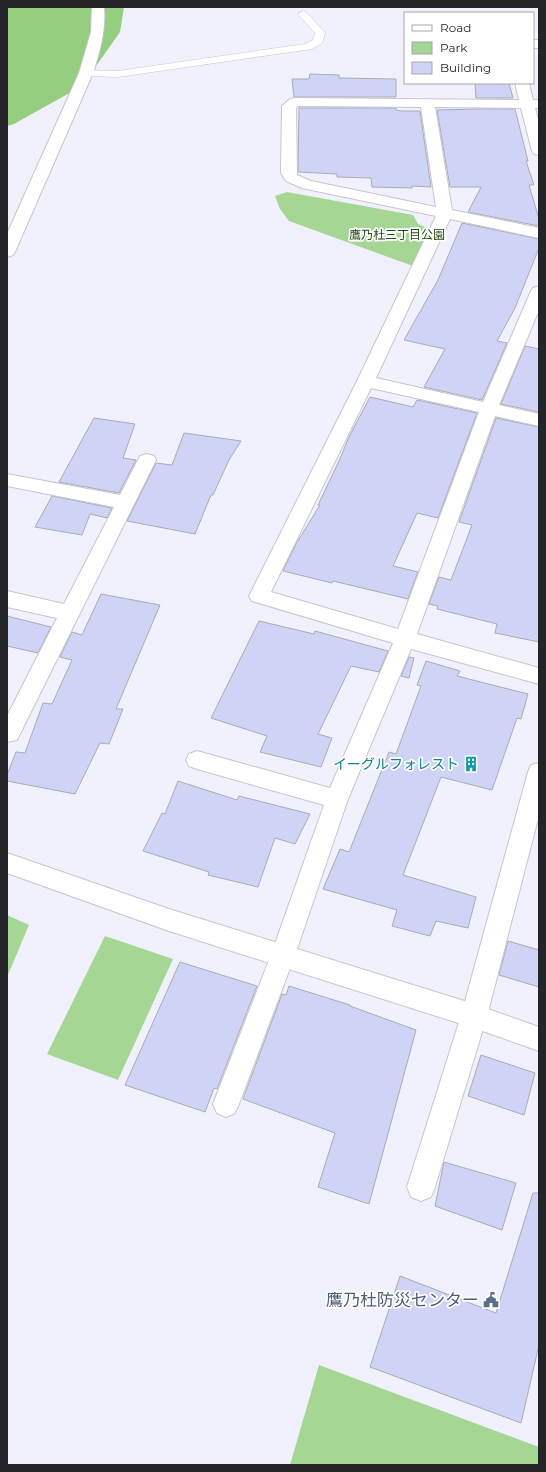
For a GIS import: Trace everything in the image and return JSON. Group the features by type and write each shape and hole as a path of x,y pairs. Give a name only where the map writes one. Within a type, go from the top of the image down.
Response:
{"street":[{"path":"7,252 86,73 95,45 99,20 98,7"},
{"path":"523,84 533,104 539,151"},
{"path":"533,104 296,102 289,106 288,173 291,178 307,185 539,233"},
{"path":"427,104 445,214 366,381 259,596 405,639 539,676"},
{"path":"226,1104 283,956 337,799 405,639 489,408 539,291"},
{"path":"366,381 539,420"},
{"path":"10,734 146,460"},
{"path":"7,480 125,503"},
{"path":"7,599 71,613"},
{"path":"197,760 337,799"},
{"path":"422,1187 474,1016 539,772"},
{"path":"7,863 169,920 474,1016 539,1039"}],"lane":[{"path":"86,73 118,74 308,47 318,41 320,33 303,14"}],"green space":[{"path":"7,7 124,7 120,32 82,86 14,124 7,126"},
{"name":"鷹乃杜三丁目公園","path":"287,192 413,215 418,224 432,230 413,266 289,221 280,209 275,196"},
{"path":"7,915 29,925 7,977"},
{"path":"105,936 173,959 118,1080 47,1054"},
{"path":"319,1365 539,1447 539,1465 290,1465"}],"building":[{"path":"310,74 339,75 339,78 396,79 396,97 294,97 292,79 309,79"},
{"path":"475,84 509,84 513,98 476,98"},
{"path":"299,108 396,108 396,110 402,111 420,111 431,187 372,187 371,178 337,177 337,174 298,172"},
{"path":"515,109 528,161 526,161 534,185 529,185 539,219 539,226 468,212 481,187 450,187 437,110"},
{"path":"462,223 539,239 539,248 515,308 497,341 507,343 482,400 424,387 445,349 404,340 438,280"},
{"path":"525,346 539,349 539,412 501,404"},
{"path":"370,397 413,407 417,400 477,413 438,518 417,513 393,566 418,572 408,599 283,571 296,544 320,505 318,505 349,437"},
{"path":"94,418 135,424 123,458 136,460 119,493 59,482"},
{"path":"496,418 539,427 539,642 495,633 497,624 437,609 438,606 429,604 439,577 451,580 472,525 459,522"},
{"path":"184,433 241,441 229,460 213,495 211,495 195,534 127,521 156,463 172,465"},
{"path":"52,496 112,508 107,518 90,514 82,535 35,527"},
{"path":"101,594 160,605 116,709 123,709 109,744 100,743 75,794 7,781 7,775 16,752 25,753 43,703 52,704 72,660 60,657 72,632 82,635"},
{"path":"7,616 51,627 38,653 7,646"},
{"path":"259,621 314,634 315,631 388,651 379,672 351,666 318,734 332,738 321,767 260,752 267,736 211,718"},
{"path":"409,657 414,658 409,678 401,676"},
{"path":"426,661 460,671 457,676 528,694 521,719 517,718 492,790 441,777 403,875 476,897 468,928 436,921 430,936 392,926 397,910 323,889 340,849 349,852 389,752 396,754 421,686 417,685"},
{"path":"178,781 237,800 239,796 310,814 295,844 275,838 258,887 208,875 209,872 143,851 162,813 165,814"},
{"path":"508,941 539,950 539,987 499,975"},
{"path":"180,962 257,986 217,1089 214,1088 205,1112 125,1085"},
{"path":"289,986 350,1005 416,1030 369,1204 318,1187 335,1133 243,1099 282,994 286,995"},
{"path":"481,1055 535,1073 524,1115 468,1096"},
{"path":"444,1162 516,1183 502,1230 435,1206"},
{"path":"533,1193 539,1193 539,1345 521,1423 370,1367 400,1276 496,1313"}],"place":[{"name":"イーグルフォレスト","path":"471,764"},
{"name":"鷹乃杜防災センター","path":"491,1300"}]}
